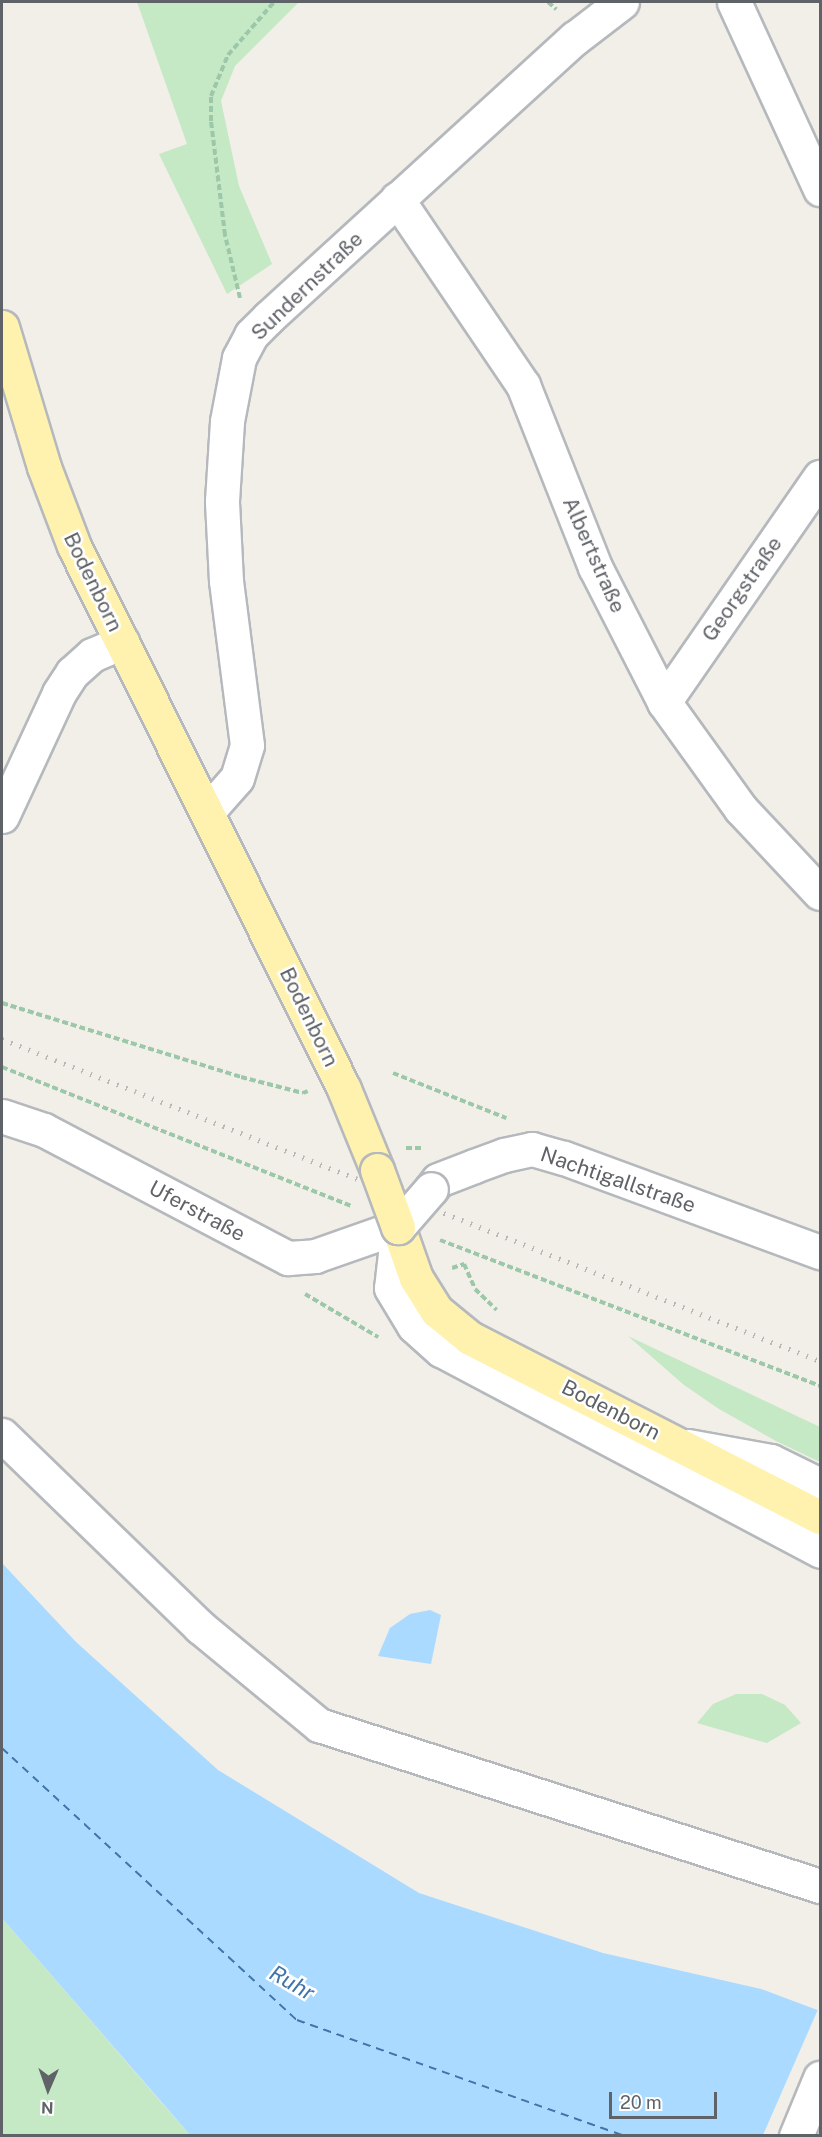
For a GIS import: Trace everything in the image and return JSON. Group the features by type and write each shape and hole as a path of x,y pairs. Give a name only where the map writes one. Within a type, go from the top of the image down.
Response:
{"main road":[{"name":"Bodenborn","path":"2,327 44,467 74,546 344,1089 377,1170 391,1238 437,1311 470,1338 820,1516"}],"street":[{"name":"Sundernstraße","path":"207,812 237,778 247,745 225,582 222,501 227,421 239,358 251,335 397,199 575,38 622,2"},
{"path":"734,2 820,189"},
{"name":"Albertstraße","path":"397,199 523,385 595,567 664,702 741,809 820,893"},
{"name":"Georgstraße","path":"664,702 820,477"},
{"path":"2,816 59,693 72,674 92,655 122,642"},
{"name":"Uferstraße","path":"2,1116 44,1130 288,1258 315,1256 391,1238"},
{"name":"Nachtigallstraße","path":"391,1238 438,1180 504,1155 532,1149 564,1158 820,1252"},
{"path":"391,1238 391,1288 414,1326 441,1350 820,1551"},
{"path":"2,1435 200,1627 319,1725 820,1886"},
{"path":"675,1443 771,1461 820,1485"},
{"path":"796,2136 820,2078"}],"path":[{"path":"251,335 242,312 225,235 211,121 211,96 228,55 274,2"},
{"path":"2,1003 240,1077 303,1093"},
{"path":"2,1067 315,1191"},
{"path":"393,1073 504,1117 513,1123"},
{"path":"475,1254 820,1386"},
{"path":"296,1288 386,1342"}],"green space":[{"path":"137,2 299,2 235,66 221,101 239,186 272,264 227,294 159,154 187,144"},
{"path":"628,1336 820,1427 820,1462 776,1441 719,1409 684,1385"},
{"path":"736,1694 762,1694 785,1705 801,1723 767,1743 697,1723 713,1704"},
{"path":"2,1918 166,2108 190,2135 2,2135"}],"water":[{"name":"Ruhr","path":"2,1563 76,1642 218,1770 419,1893 603,1953 761,1989 820,2011 820,2135 190,2135 2,1918"},
{"path":"430,1610 441,1615 431,1664 378,1656 390,1628 410,1614"}],"pier":[{"path":"819,2007 820,2136 763,2135"}],"ferry route":[{"path":"2,1748 297,2020 624,2136"}],"railway":[{"path":"2,1039 820,1361"}]}
